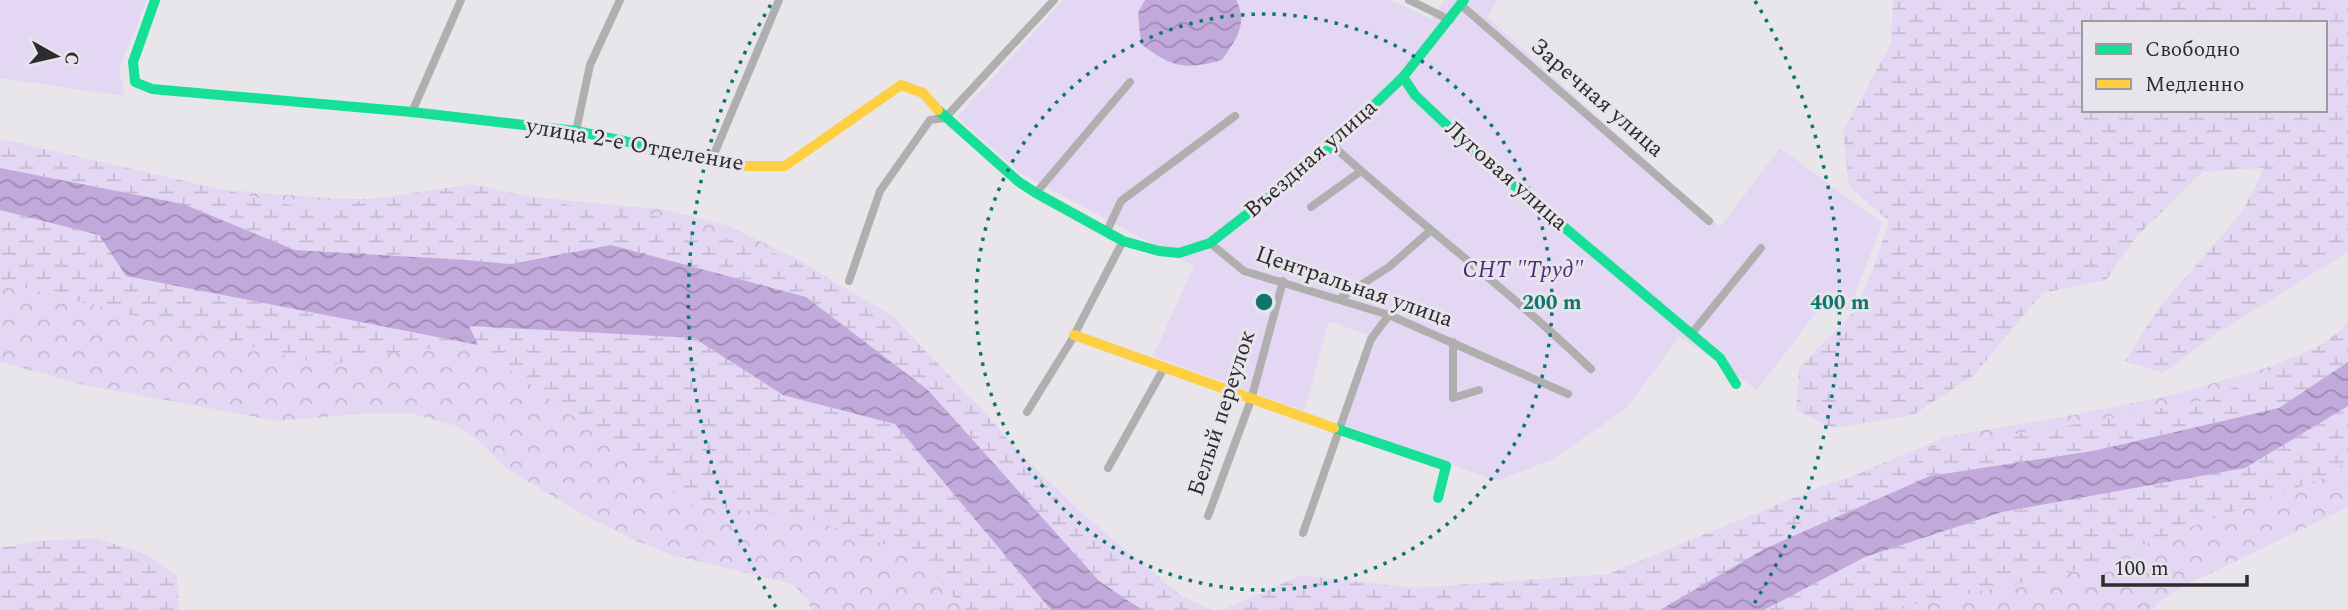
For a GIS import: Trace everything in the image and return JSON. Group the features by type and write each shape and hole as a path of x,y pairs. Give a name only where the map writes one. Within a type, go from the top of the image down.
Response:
{"street":[{"name":"улица 2-е Отделение","path":"155,0 133,62 135,82 152,89 412,112 576,131 743,166 785,166 901,85 923,93 945,118 1019,182 1123,241"},
{"path":"412,112 461,0"},
{"path":"576,131 590,65 620,0"},
{"path":"712,159 779,0"},
{"path":"849,281 880,191 930,120 945,118 1054,0"},
{"path":"1409,0 1450,20"},
{"name":"Въездная улица","path":"1123,241 1159,251 1179,253 1210,243 1332,145 1404,77 1462,2"},
{"name":"Заречная улица","path":"1462,2 1709,221"},
{"name":"Луговая улица","path":"1404,77 1415,96 1477,154 1720,358 1736,384"},
{"path":"1036,193 1130,82"},
{"path":"1107,231 1121,201 1234,116"},
{"path":"1332,145 1549,328 1591,369"},
{"path":"1311,207 1361,171"},
{"path":"1339,299 1389,267 1431,230"},
{"path":"1027,412 1074,335 1123,241"},
{"name":"Центральная улица","path":"1210,243 1244,271 1389,314 1568,394"},
{"path":"1692,333 1761,248"},
{"name":"Белый переулок","path":"1208,516 1251,400 1283,281"},
{"path":"1303,533 1371,339 1389,314"},
{"path":"1074,335 1251,400 1446,466 1438,498"},
{"path":"1453,342 1453,398 1479,390"},
{"path":"1108,468 1164,368"}],"green space":[{"path":"0,0 147,0 119,70 125,96 0,78"},
{"name":"СНТ \"Труд\"","path":"1063,0 1390,0 1431,19 1445,0 1498,0 1487,17 1720,227 1780,148 1882,223 1849,311 1827,298 1757,390 1680,336 1626,409 1551,460 1497,481 1346,426 1374,337 1329,321 1304,411 1153,356 1194,266 1020,173 957,117"},
{"path":"1893,0 2348,0 2348,252 2214,335 2163,373 2125,361 2158,309 2243,211 2264,168 2203,172 2135,238 2106,280 2042,293 1974,375 1913,415 1832,428 1796,410 1799,368 1853,313 1871,275 1889,221 1849,186 1843,132 1891,43"},
{"path":"0,139 308,209 472,184 577,207 643,212 792,259 892,315 993,422 1090,536 1169,590 1212,610 1142,610 1099,581 928,390 611,245 511,264 295,250 183,204 0,168"},
{"path":"0,141 189,187 340,199 544,198 666,210 729,226 803,262 861,299 1085,516 1199,610 811,610 807,599 793,584 675,556 588,517 507,469 475,437 454,425 410,413 357,414 277,421 85,385 0,362"},
{"path":"0,210 99,235 127,276 477,345 469,326 694,338 783,395 896,424 1051,610 966,610 915,555 800,516 690,505 530,384 472,345 378,354 327,366 0,281"},
{"path":"2348,322 2348,507 2186,585 2159,602 2153,610 1492,610 1539,600 1757,526 1865,471 1948,436 2053,419 2176,394 2266,368 2317,347"},
{"path":"2348,328 2348,362 2280,408 2093,451 1930,476 1764,549 1660,610 1222,610 1302,575 1414,588 1608,574 1820,487 1942,445 2056,428 2209,399 2330,341"},
{"path":"2348,406 2348,461 2323,478 2059,576 1884,610 1764,610 1865,557 2002,512 2245,468"},
{"path":"96,538 148,555 177,576 179,610 0,610 0,548 39,541"}],"water":[{"path":"1145,0 1236,0 1241,17 1239,32 1222,60 1188,66 1170,62 1141,44 1138,13"},
{"path":"0,168 183,204 295,250 511,264 611,245 806,297 928,390 1099,581 1142,610 1051,610 895,424 783,395 694,338 469,326 478,345 126,276 99,235 0,210"},
{"path":"2348,362 2348,406 2245,468 2002,512 1865,557 1764,610 1660,610 1764,549 1930,476 2093,451 2279,408"}],"traffic: fast":[{"path":"155,0 133,62 135,82 152,89 412,112 576,131 681,153"},
{"path":"938,110 1019,182 1036,193 1123,241 1159,251 1179,253 1210,243 1318,159 1403,77 1464,0"},
{"path":"1403,77 1415,95 1477,154 1720,358 1736,384"},
{"path":"1334,428 1446,466 1438,498"}],"traffic: slow":[{"path":"681,153 743,166 785,166 901,85 923,93 938,110"},
{"path":"1074,335 1334,428"}]}
